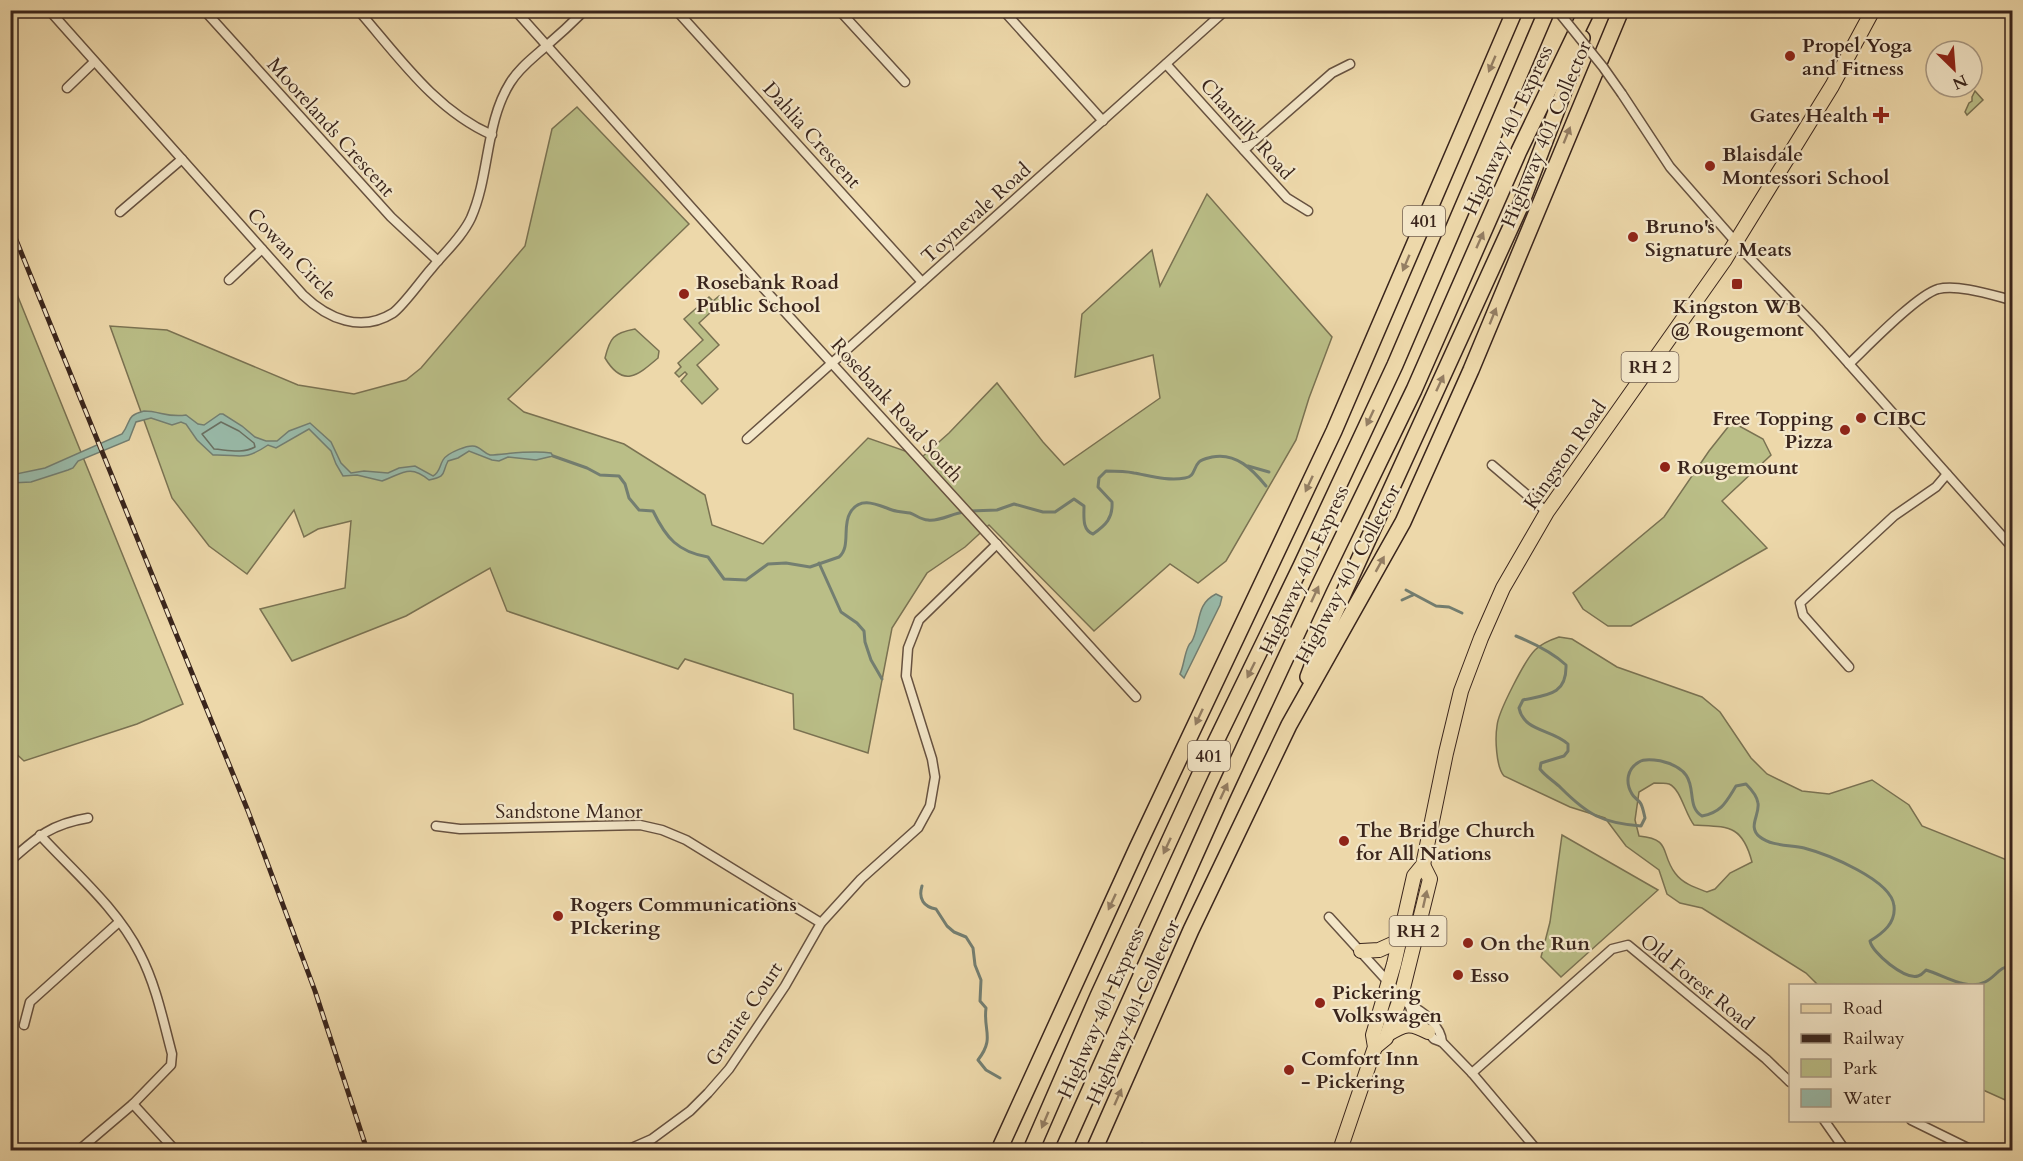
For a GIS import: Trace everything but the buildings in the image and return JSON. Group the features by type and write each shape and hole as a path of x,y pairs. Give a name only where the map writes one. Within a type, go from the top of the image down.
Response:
{"highway":[{"name":"401","path":"998,1150 1334,431 1515,10"},
{"name":"Highway 401 Express","path":"1031,1150 1127,932 1395,365 1546,10"},
{"name":"Highway 401 Express","path":"1063,1150 1222,795 1319,586 1414,390 1519,151 1589,10"},
{"path":"1289,725 1320,645 1519,210 1572,70 1589,10"},
{"name":"Highway 401 Collector","path":"1094,1150 1191,930 1289,725 1403,522 1471,370 1621,10"}],"main road":[{"name":"Kingston Road","path":"1340,1150 1375,1047 1373,1035 1389,983 1414,876 1423,865 1461,692 1503,588 1547,512 1736,242 1832,86 1873,10"},
{"name":"Kingston Road","path":"1375,1047 1386,1038 1405,1001 1430,879 1423,865"},
{"path":"1361,951 1379,950 1399,941"},
{"path":"1388,1034 1411,1025 1428,1032"}],"street":[{"name":"Cowan Circle","path":"49,10 315,307 330,316 357,323 376,320 394,312 458,238 471,219 497,115 509,83 546,46"},
{"name":"Moorelands Crescent","path":"204,10 391,218 438,261"},
{"path":"358,10 435,97 461,119 492,135"},
{"name":"Rosebank Road South","path":"515,10 1136,697"},
{"path":"546,46 585,10"},
{"name":"Dahlia Crescent","path":"676,10 922,282"},
{"path":"840,10 905,82"},
{"path":"1003,10 1103,121"},
{"name":"Toynevale Road","path":"747,439 1226,10"},
{"path":"1557,10 1597,59 1670,167 2013,547"},
{"path":"68,88 94,62"},
{"name":"Chantilly Road","path":"1166,64 1287,198 1308,211"},
{"path":"1244,150 1332,73 1350,64"},
{"path":"120,213 182,159"},
{"path":"229,280 262,249"},
{"path":"1849,364 1921,298 1939,289 1960,288 2013,300"},
{"path":"1492,465 1547,512"},
{"path":"1849,667 1803,615 1800,603 1894,516 1936,487 1947,474"},
{"name":"Granite Court","path":"627,1150 652,1139 690,1111 729,1069 785,986 820,923 861,879 915,833 930,806 935,777 932,759 906,676 908,648 919,620 997,544"},
{"path":"10,861 40,835 71,821 88,818"},
{"name":"Sandstone Manor","path":"436,826 460,829 640,825 662,830 686,840 820,923"},
{"path":"40,835 120,922 140,952 152,980 172,1054 171,1065 133,1104 79,1150"},
{"path":"1329,917 1405,1001 1412,1015 1434,1039 1442,1042 1472,1073 1537,1150"},
{"path":"24,1025 30,1002 120,922"},
{"name":"Old Forest Road","path":"1472,1073 1612,949 1628,945 1789,1080"},
{"path":"1405,1001 1419,1008 1441,1033 1442,1042"},
{"path":"133,1104 175,1150"},
{"path":"1825,1122 1845,1150"},
{"path":"1915,1122 1972,1150"},
{"path":"10,1145 15,1150"}],"green space":[{"path":"1972,99 1983,100 1967,115 1965,112"},
{"path":"577,107 689,224 508,399 524,412 624,444 705,495 712,525 763,544 868,438 922,457 949,433 997,383 1064,465 1160,398 1153,355 1075,377 1082,314 1152,250 1160,286 1207,194 1332,337 1296,440 1226,561 1198,583 1170,564 1094,631 989,525 965,547 927,573 892,628 868,753 794,729 793,694 685,659 678,669 507,611 490,568 406,616 292,661 260,609 345,588 351,521 318,529 304,537 294,510 247,574 209,546 172,498 110,326 167,330 298,385 354,394 406,380 421,368 525,246 552,129"},
{"path":"10,277 183,704 137,724 24,761 10,748"},
{"path":"719,296 723,301 699,323 719,345 697,365 718,389 702,404 681,381 687,374 685,372 679,377 675,373 681,367 678,363 703,340 684,319 709,297 713,301"},
{"path":"635,329 659,351 658,358 637,374 624,376 618,373 605,358 614,337 622,332"},
{"path":"1732,422 1763,439 1771,455 1722,501 1767,548 1631,626 1608,626 1583,609 1573,593 1664,517 1709,451"},
{"path":"1559,637 1572,639 1617,667 1702,697 1720,712 1751,758 1767,774 1802,791 1829,794 1872,780 1909,805 1922,826 2012,862 2012,1103 1984,1090 1984,984 1817,984 1806,973 1702,908 1680,903 1667,894 1659,870 1626,846 1605,818 1570,807 1504,776 1499,766 1496,745 1499,719 1525,664 1535,650","holes":["1654,783 1669,784 1677,791 1694,825 1716,826 1732,830 1744,840 1752,862 1730,873 1715,889 1707,892 1682,880 1670,866 1661,844 1656,840 1639,836 1635,820 1639,792"]},
{"path":"1562,835 1658,890 1561,977 1541,957 1550,922"}],"water":[{"path":"144,411 174,416 186,415 198,424 204,425 223,414 255,437 266,441 277,441 289,431 310,423 331,442 341,463 351,473 364,471 388,473 399,468 415,466 433,476 445,457 469,446 477,447 490,455 536,452 551,453 553,456 536,460 508,457 499,461 469,451 448,461 443,474 435,479 429,480 411,471 382,481 357,475 343,476 331,451 309,429 276,448 268,445 253,454 241,456 213,455 197,440 186,424 181,422 172,425 151,418 136,422 129,440 78,461 73,468 31,482 11,483 11,475 45,468 122,434 131,417"},
{"path":"1216,594 1222,597 1220,605 1184,678 1180,674 1202,608"}],"waterway":[{"path":"553,456 600,475 619,476 625,484 629,498 639,510 653,511 663,529 674,542 689,552 708,557 724,579 746,580 768,564 786,563 810,567 839,557 845,548 848,518 854,507 859,504 875,504 928,520 937,520 964,512"},
{"path":"970,511 997,510 1014,504 1043,512 1055,512 1074,499 1084,506 1085,526 1093,534 1110,517 1112,502 1098,487 1099,478 1106,471 1178,479 1192,474 1200,461 1221,456 1243,464 1266,486"},
{"path":"1248,466 1269,472"},
{"path":"819,563 841,612 864,631 871,660 882,679"},
{"path":"1406,590 1436,606 1449,607 1462,613"},
{"path":"1402,600 1413,595"},
{"path":"1516,636 1542,648 1566,665 1563,682 1559,688 1547,695 1523,700 1519,708 1522,716 1532,726 1568,744 1568,751 1564,756 1541,763 1540,769 1579,805 1606,820 1641,826 1645,818 1643,809 1632,794 1628,776 1632,768 1644,760 1661,761 1684,772 1689,780 1693,803 1702,816 1719,809 1736,786 1746,784 1757,800 1754,829 1760,837 1775,844 1814,851 1842,862 1871,878 1891,896 1894,906 1893,918 1884,931 1870,941 1890,965 1912,976 1919,976 1926,970 1966,984"},
{"path":"922,886 923,902 936,909 947,926 966,937 973,948 975,965 981,980 980,1001 986,1008 987,1040 978,1060 986,1070 1000,1078"},
{"path":"1978,984 1989,980 2004,968 2012,966"},
{"path":"1142,1144 1158,1150"}],"railway":[{"path":"10,225 248,811 315,991 367,1150"}],"place":[{"name":"Propel Yoga and Fitness","path":"1790,56"},
{"name":"Gates Health","path":"1881,115"},
{"name":"Blaisdale Montessori School","path":"1710,166"},
{"name":"Bruno's Signature Meats","path":"1633,237"},
{"name":"Kingston WB @ Rougemont","path":"1737,284"},
{"name":"Rosebank Road Public School","path":"684,294"},
{"name":"CIBC","path":"1861,418"},
{"name":"Free Topping Pizza","path":"1845,430"},
{"name":"Rougemount","path":"1665,467"},
{"name":"The Bridge Church for All Nations","path":"1344,841"},
{"name":"Rogers Communications PIckering","path":"558,916"},
{"name":"On the Run","path":"1468,943"},
{"name":"Esso","path":"1458,975"},
{"name":"Pickering Volkswagen","path":"1320,1003"},
{"name":"Comfort Inn - Pickering","path":"1289,1070"}]}
